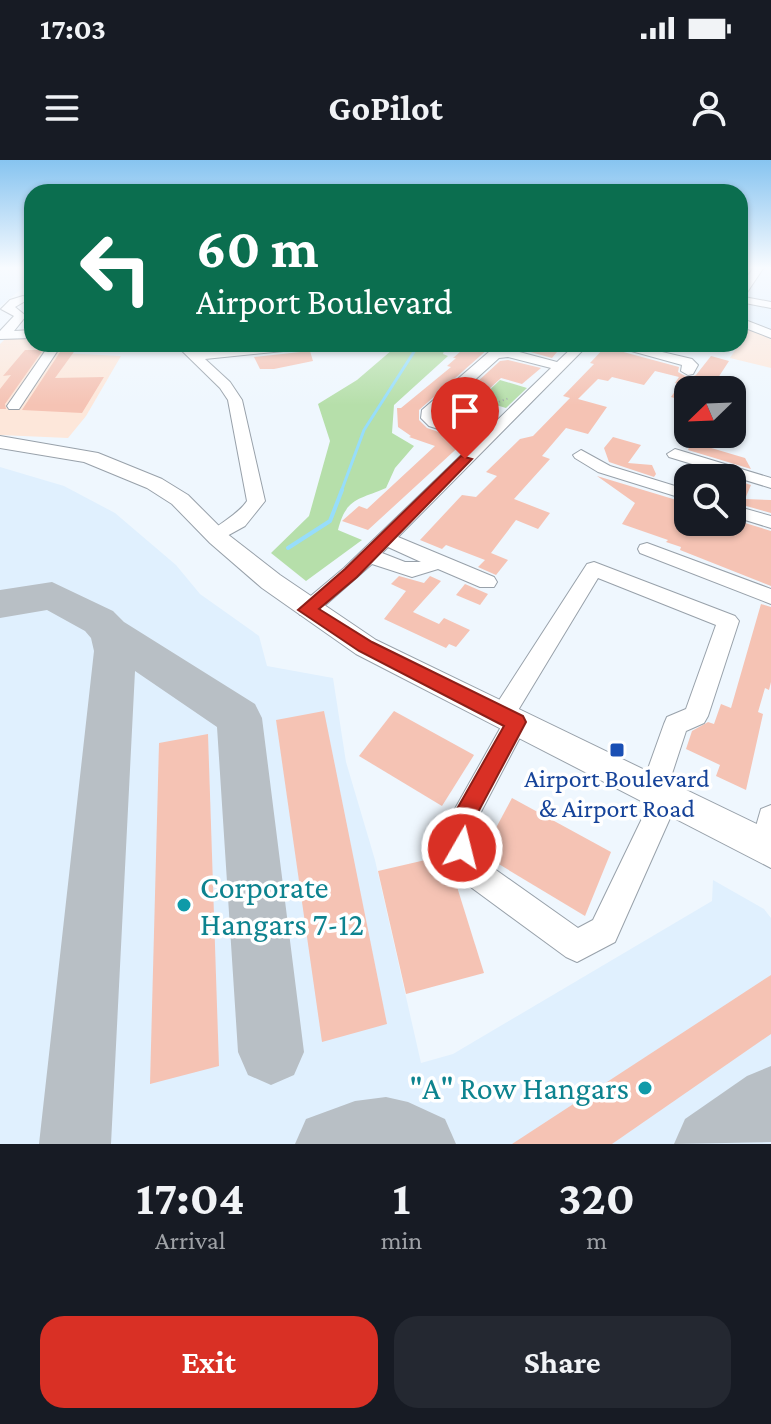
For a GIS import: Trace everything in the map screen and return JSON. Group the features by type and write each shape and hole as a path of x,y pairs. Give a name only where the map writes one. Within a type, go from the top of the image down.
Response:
{"main road":[{"path":"0,442 67,452 144,478 177,496 216,536 307,610 366,647 659,794 769,838"},
{"path":"0,451 56,460 97,472 130,486 216,536"}],"street":[{"path":"0,352 20,316 14,313"},
{"path":"748,325 771,334"},
{"path":"14,406 51,352"},
{"path":"190,352 225,385 235,400 256,501 250,513 237,525 216,536"},
{"path":"307,610 369,555 575,352"},
{"path":"645,352 687,362 691,365 688,371"},
{"path":"486,439 434,423 427,413 495,354 508,353 560,367"},
{"path":"675,454 771,483"},
{"path":"581,455 604,469 674,491"},
{"path":"746,514 771,522"},
{"path":"385,539 487,582"},
{"path":"647,549 771,597"},
{"path":"369,555 411,571 428,568 436,560"},
{"path":"594,569 728,621 696,716 676,724 659,794 604,931 577,946 467,867 457,830 509,719 594,569"}],"path":[{"path":"488,389 491,390 486,400 496,403 515,399"}],"shaded area":[{"path":"748,313 771,313 771,331 748,321"},
{"path":"748,331 771,338 771,368 730,358 734,352 748,352"},
{"path":"6,338 24,338 24,352 121,356 86,416 68,438 0,435 0,344"},
{"path":"0,467 64,486 115,513 176,565 200,594 259,636 267,666 333,678 346,762 375,860 421,1063 453,1054 712,901 713,880 764,909 771,918 771,1144 0,1144"}],"green space":[{"path":"390,352 444,352 448,356 394,405 392,433 414,446 395,468 386,488 354,502 345,512 338,530 362,540 306,581 271,553 309,516 330,441 318,404 357,380"},
{"path":"500,380 527,388 506,408 479,400"}],"building":[{"path":"24,351 42,352 5,404 6,409 0,409 0,389 11,375 3,376"},
{"path":"60,352 74,352 55,378 104,377 82,413 22,410"},
{"path":"310,352 313,361 260,369 254,357"},
{"path":"460,352 485,352 419,410 419,420 427,428 465,441 368,530 342,521 359,506 367,509 435,446 409,437 398,427 397,408 401,408 451,367 447,366 456,358 453,358"},
{"path":"530,352 557,352 552,358"},
{"path":"600,352 624,352 679,367 678,372 685,376 655,371 644,385 612,377 608,381 598,379 578,399 607,407 588,434 566,428 542,456 550,459 514,499 550,513 538,529 516,520 491,553 508,560 496,575 478,567 485,560 446,545 442,549 420,540 462,495 476,497 497,476 486,472 520,439 533,436 570,398 563,396 594,364 590,363"},
{"path":"711,356 729,361 719,376 694,376"},
{"path":"500,361 541,368 522,384 501,378 475,402 496,409 478,428 441,415"},
{"path":"613,437 641,445 628,463 652,465 656,474 654,477 609,462 604,448"},
{"path":"711,448 745,458 751,469 746,467 746,464 734,464 688,450"},
{"path":"597,476 674,499 674,536 746,536 746,523 771,531 771,586 680,550 681,547 666,542 668,540 622,524 635,503"},
{"path":"746,499 771,500 771,513 746,506"},
{"path":"399,576 424,583 430,576 441,581 413,612 439,624 444,618 470,630 456,647 449,644 446,648 384,619 406,591 391,584"},
{"path":"465,584 488,594 480,605 456,595"},
{"path":"761,604 771,607 771,682 769,690 765,688 758,712 763,714 746,790 716,776 720,765 686,749 692,731 708,722 714,724 721,704 731,708"},
{"path":"324,711 387,1024 322,1042 276,720"},
{"path":"394,711 474,755 442,806 359,756"},
{"name":"Corporate Hangars 7-12","path":"208,734 219,1066 150,1084 159,743"},
{"path":"512,798 611,852 585,916 482,854"},
{"path":"447,855 484,973 406,994 378,871"},
{"name":"\"A\" Row Hangars","path":"771,975 771,1034 612,1144 512,1144"}],"waterway":[{"path":"341,492 364,430 414,352"},
{"path":"288,548 330,521 342,490"}],"taxiway":[{"path":"0,604 52,596 99,621 110,633"},
{"path":"75,1144 115,651 110,633"},
{"path":"110,633 239,718 271,1052"},
{"path":"710,1144 771,1100"},
{"path":"331,1144 376,1132 397,1134 420,1144"}],"place":[{"name":"Airport Boulevard & Airport Road","path":"617,750"},
{"name":"Corporate Hangars 7-12","path":"184,905"},
{"name":"\"A\" Row Hangars","path":"645,1088"}],"route":[{"path":"462,848 457,830 516,722 366,647 307,610 351,573 465,459"}]}
